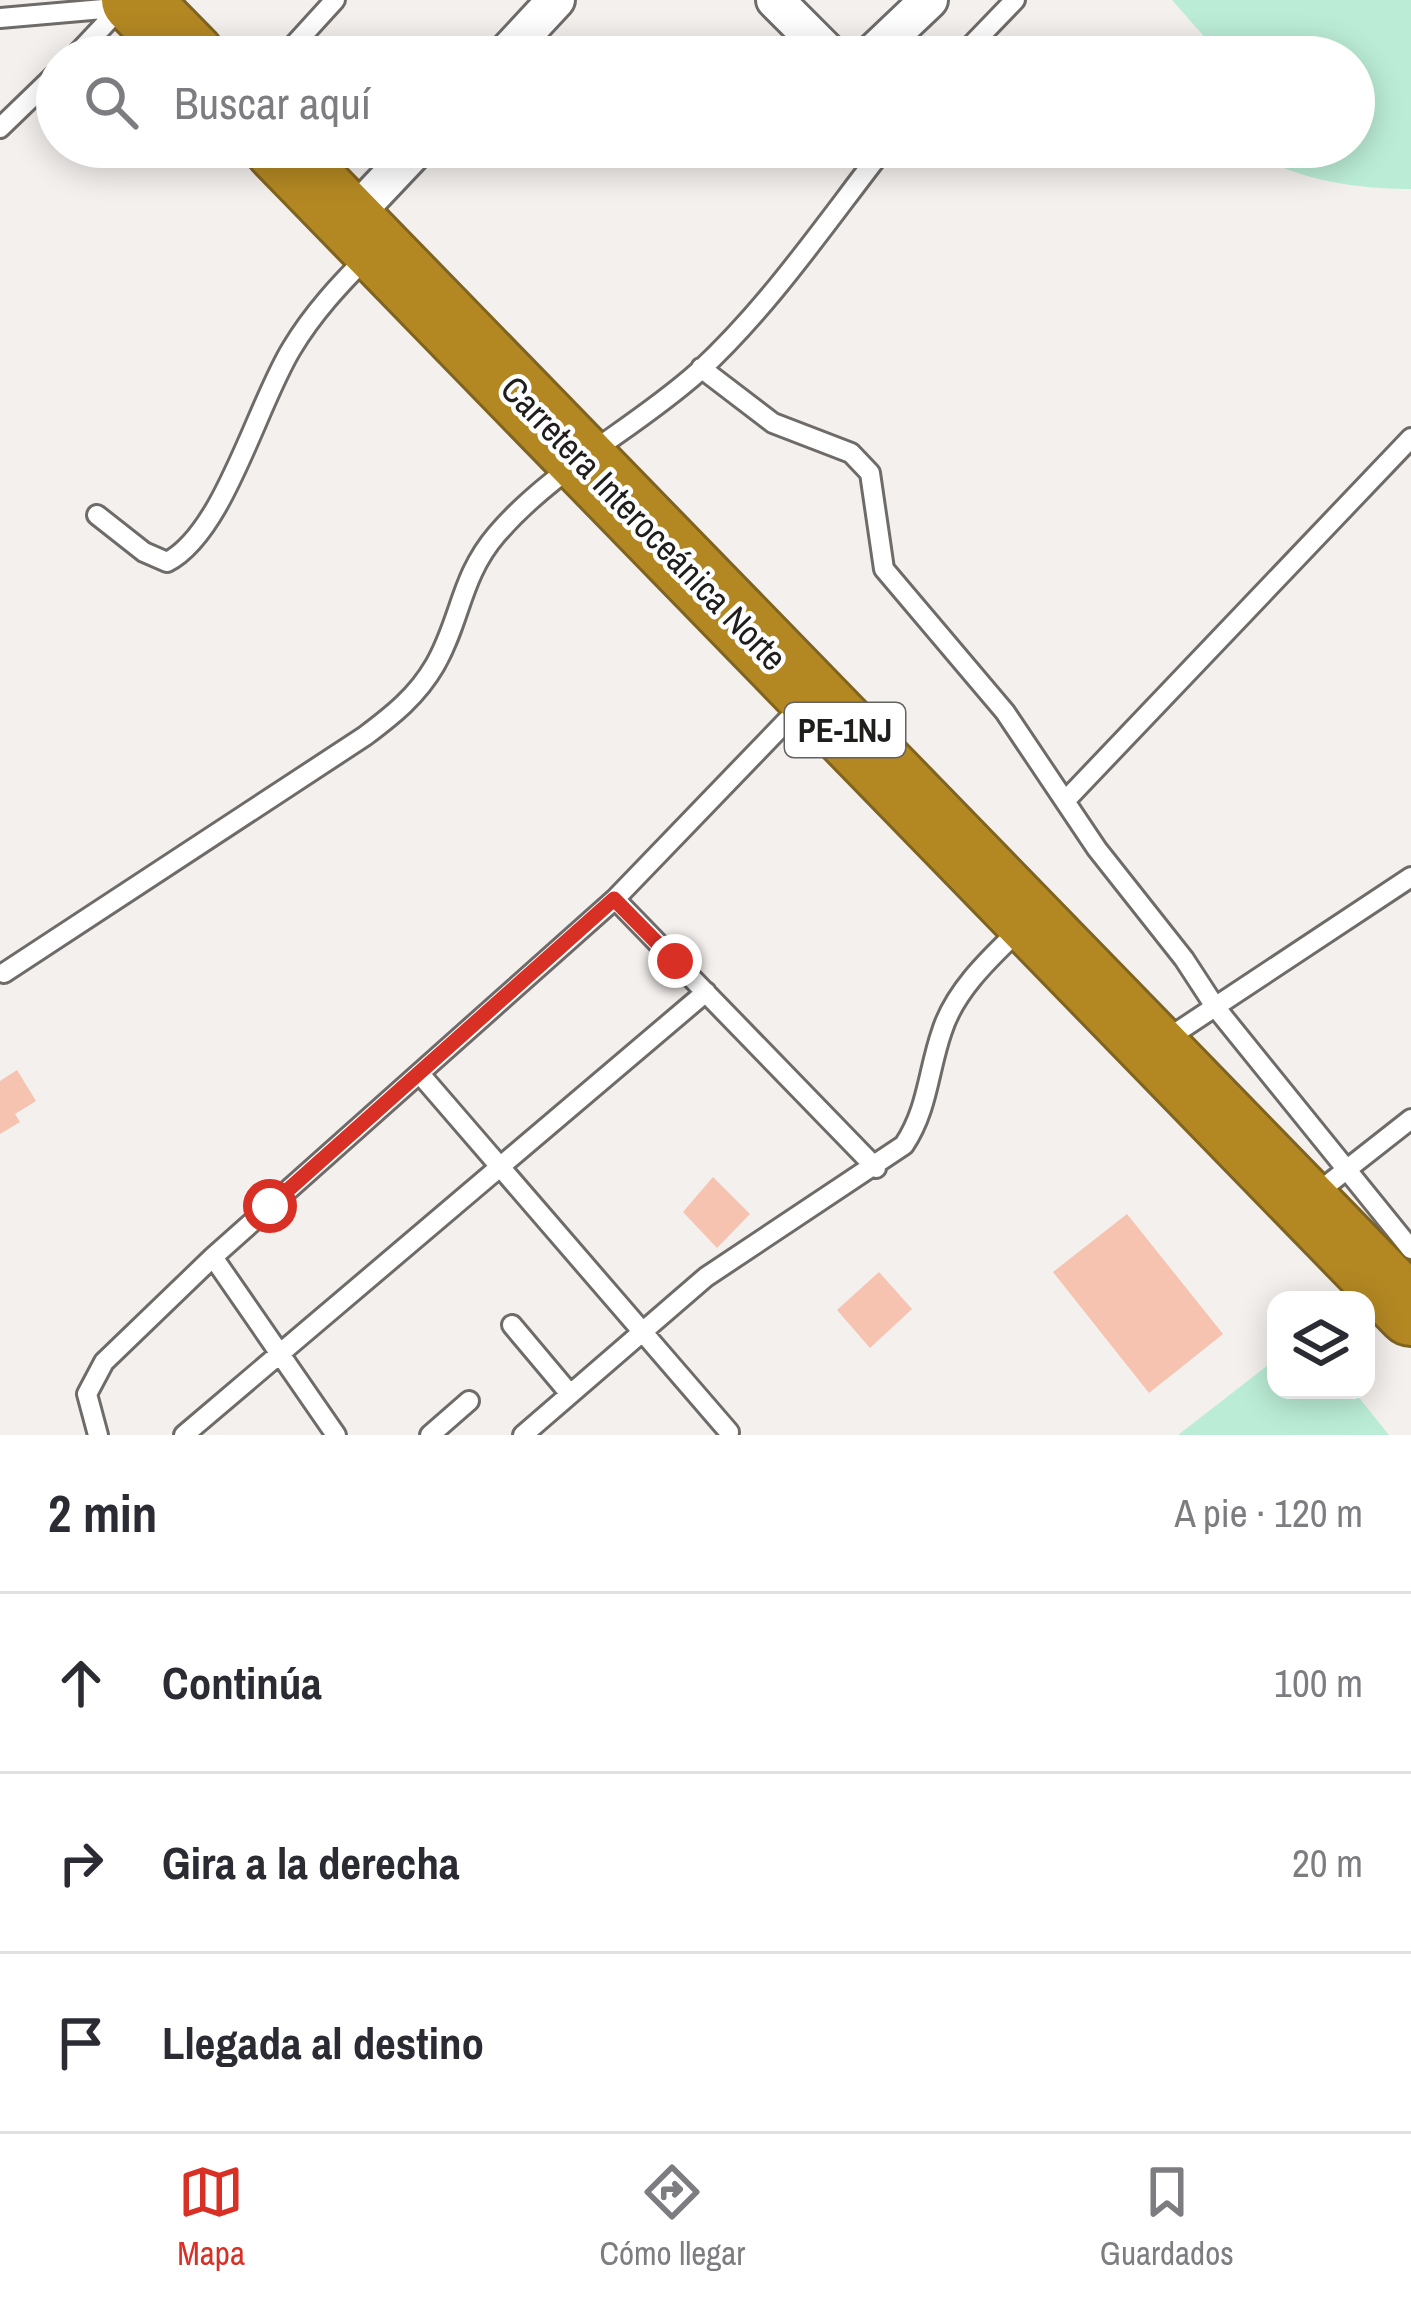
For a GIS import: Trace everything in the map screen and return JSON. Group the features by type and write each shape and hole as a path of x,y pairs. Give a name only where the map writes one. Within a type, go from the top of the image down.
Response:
{"highway":[{"path":"136,3 170,36"},
{"name":"Carretera Interoceánica Norte","path":"299,168 1154,1048 1327,1186 1406,1283"}],"street":[{"path":"523,36 556,0"},
{"path":"775,0 811,36"},
{"path":"891,36 929,0"},
{"path":"363,234 405,168"}],"lane":[{"path":"302,36 335,0"},
{"path":"980,36 1015,0"},
{"path":"0,18 136,3"},
{"path":"98,36 136,3"},
{"path":"0,128 36,93"},
{"path":"4,973 365,736 411,700 438,661 471,566 529,501 701,368 764,302 869,168"},
{"path":"98,515 144,552 167,562 181,555 206,524 291,348 333,291 363,234"},
{"path":"701,368 773,424 850,453 870,473 884,569 1005,712 1216,1008 1327,1186 1411,1119"},
{"path":"1066,800 1411,438"},
{"path":"98,1435 87,1409 93,1378 213,1257 614,899 811,695"},
{"path":"1154,1048 1411,877"},
{"path":"614,899 876,1168"},
{"path":"523,1435 706,1277 876,1168 904,1144 923,1116 944,1025 965,988 1030,920"},
{"path":"184,1435 706,992"},
{"path":"420,1074 729,1432"},
{"path":"213,1257 336,1435"},
{"path":"512,1325 570,1394"},
{"path":"430,1435 469,1401"}],"green space":[{"path":"1172,0 1411,0 1411,189 1324,180 1284,168 1375,168 1375,36 1204,36"},
{"path":"1267,1366 1267,1399 1360,1399 1389,1435 1178,1435"}],"building":[{"path":"17,1070 36,1101 15,1114 20,1122 0,1134 0,1081"},
{"path":"713,1177 750,1214 717,1248 683,1212"},
{"path":"1127,1214 1223,1334 1149,1393 1053,1272"},
{"path":"879,1272 912,1309 870,1348 837,1310"}],"route":[{"path":"270,1206 614,899 675,961"}]}
